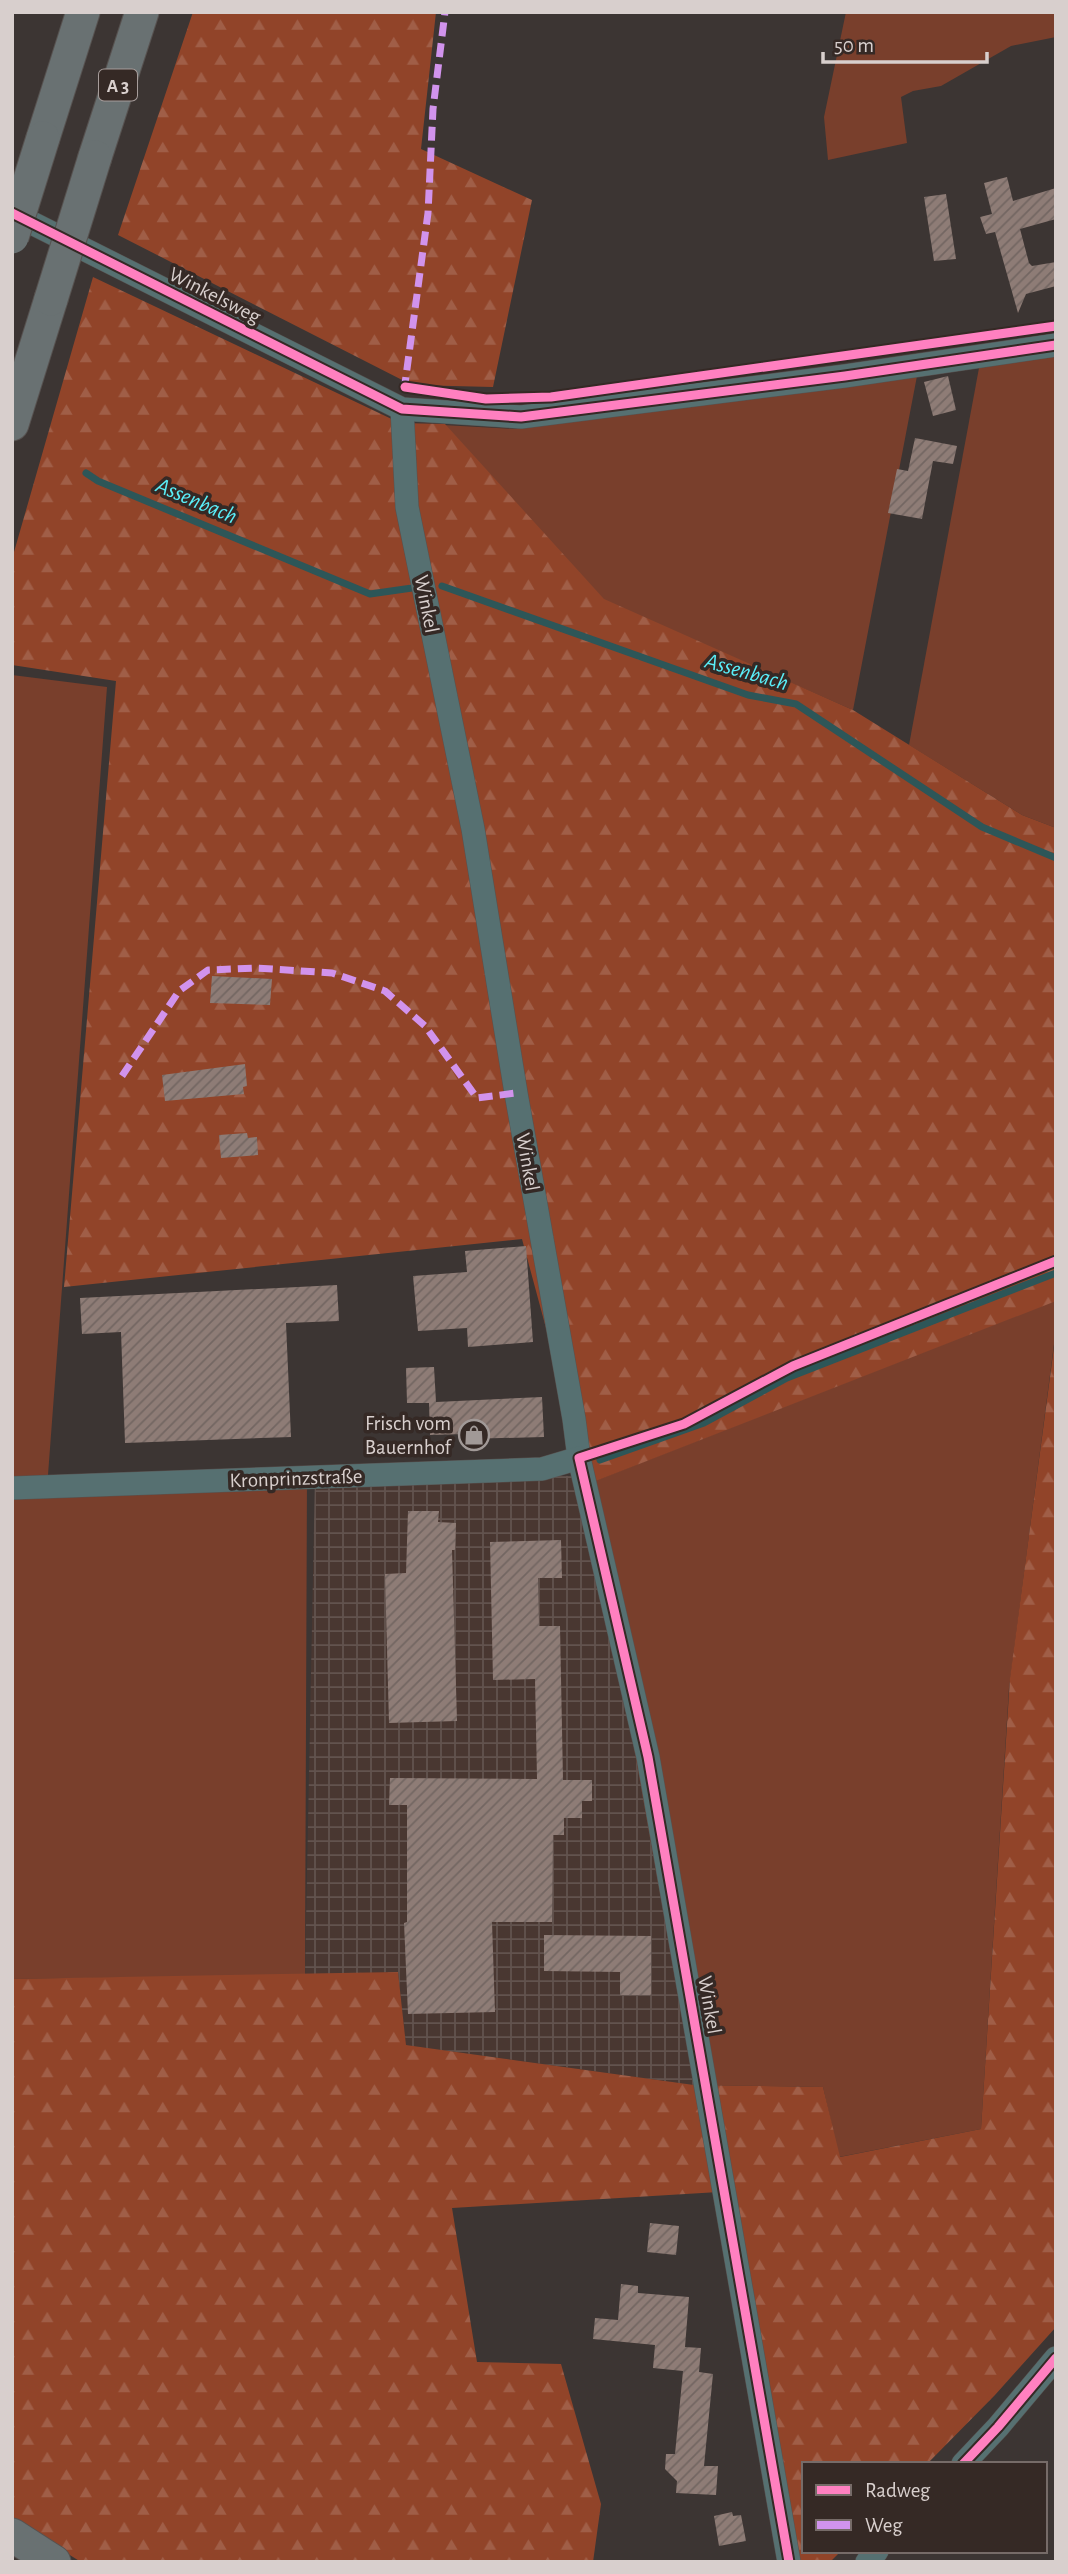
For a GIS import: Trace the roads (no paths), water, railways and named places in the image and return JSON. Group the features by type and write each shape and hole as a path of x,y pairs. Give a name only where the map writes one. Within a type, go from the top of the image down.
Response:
{"highway":[{"path":"12,237 83,12"},
{"name":"A 3","path":"12,424 142,12"},
{"path":"12,2535 54,2562"}],"street":[{"name":"Winkelsweg","path":"12,214 402,409"},
{"path":"402,409 521,417 845,376 1056,345"},
{"name":"Winkel","path":"402,409 407,507 473,829 516,1093 575,1419 579,1458 648,1756 789,2562"},
{"name":"Kronprinzstraße","path":"12,1488 542,1469 579,1458"},
{"path":"965,2462 1056,2358"}],"waterway":[{"name":"Assenbach","path":"86,473 98,481 370,594 412,588"},
{"name":"Assenbach","path":"442,586 748,695 796,704 982,827 1056,858"},
{"path":"600,1460 704,1423 787,1378 1056,1273"}],"place":[{"name":"Frisch vom Bauernhof","path":"474,1435"}]}
